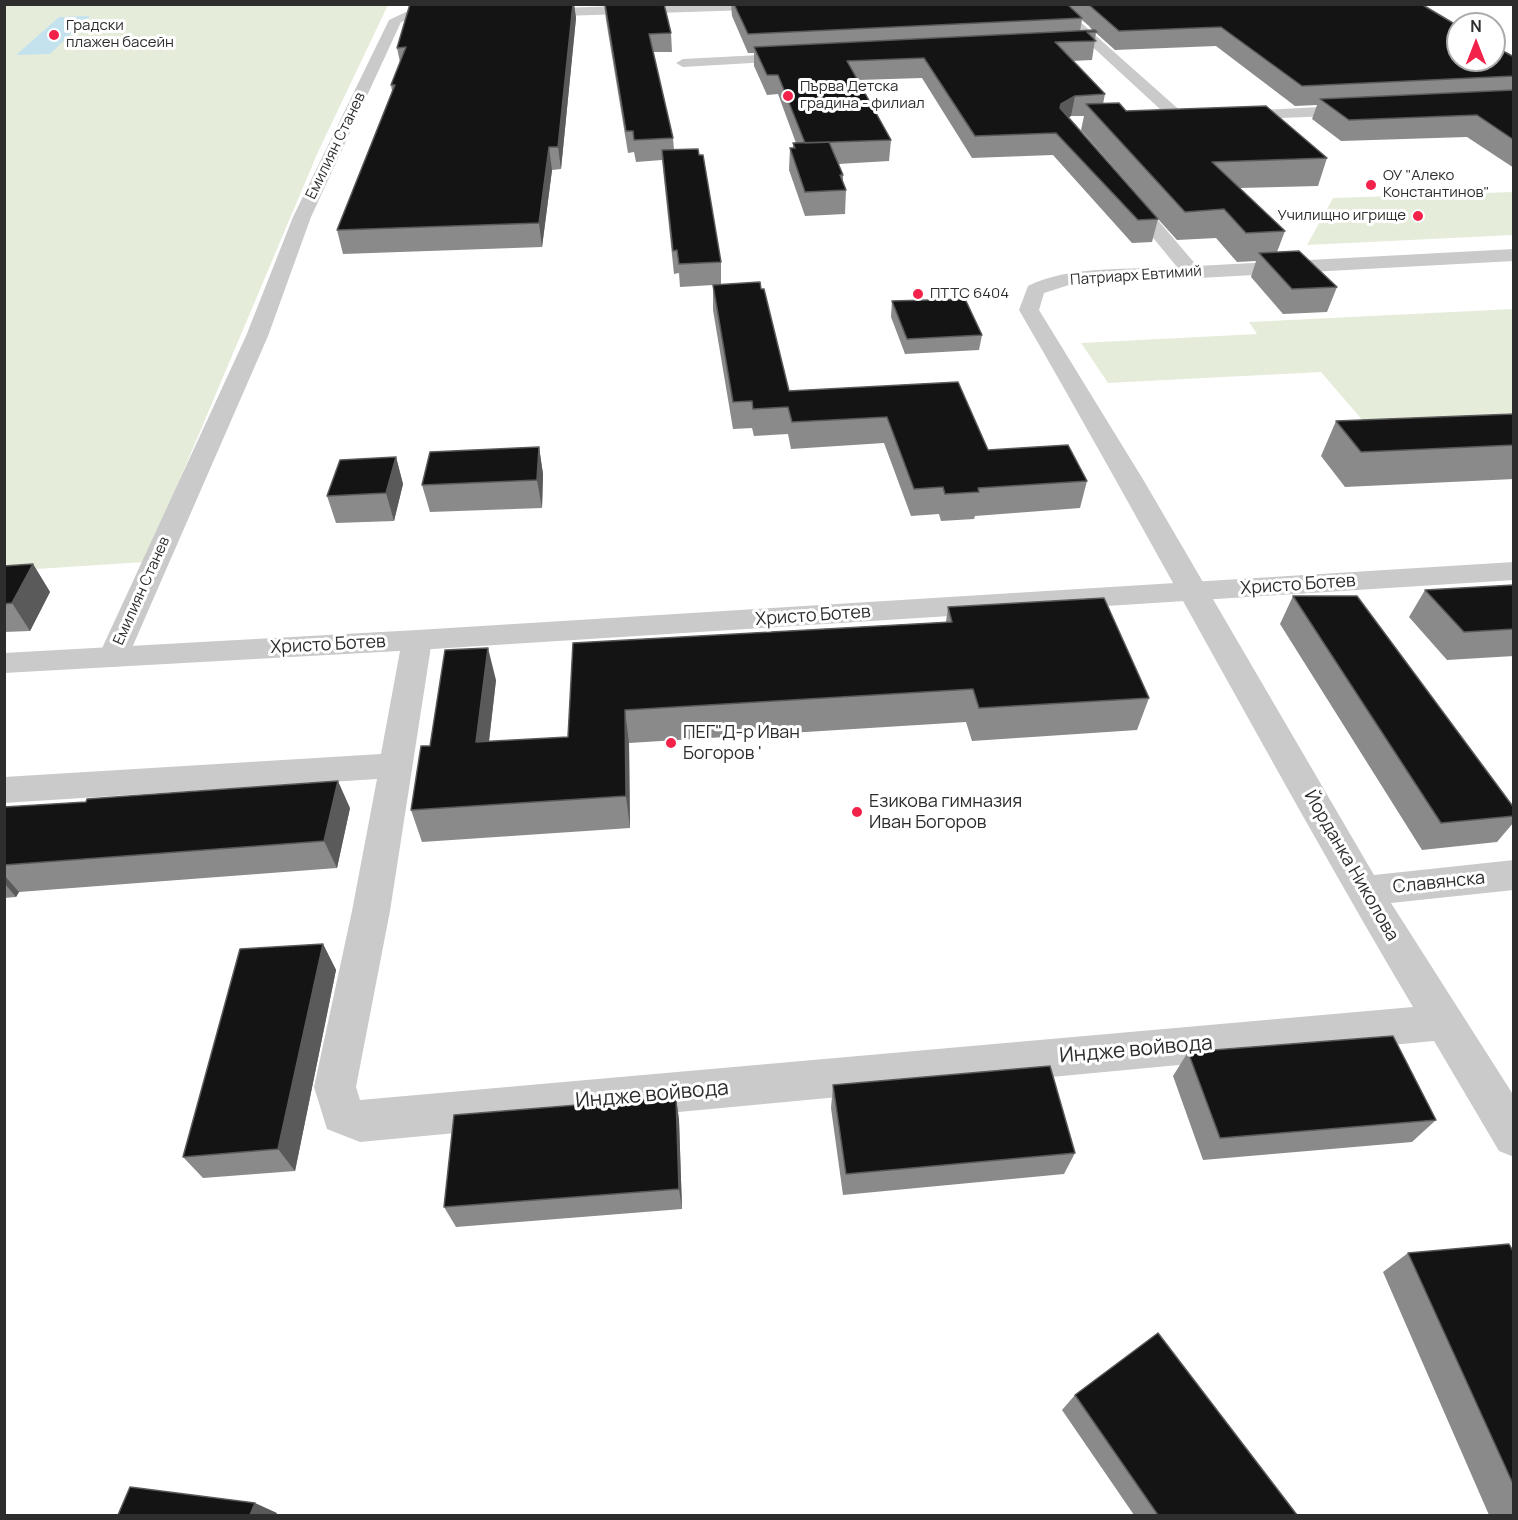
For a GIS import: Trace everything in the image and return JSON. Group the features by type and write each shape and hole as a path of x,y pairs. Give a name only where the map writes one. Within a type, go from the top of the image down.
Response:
{"street":[{"path":"507,13 813,4"},
{"path":"1052,4 1180,119"},
{"name":"Емилиян Станев","path":"112,657 257,336 302,217 396,20 406,16 471,14"},
{"path":"1071,45 1095,44"},
{"path":"683,63 813,57"},
{"path":"1156,120 1380,109"},
{"path":"1112,177 1191,272"},
{"name":"Патриарх Евтимий","path":"1194,592 1029,310 1035,290 1069,279 1514,255"},
{"name":"Христо Ботев","path":"4,663 417,640 1514,571"},
{"name":"Йорданка Николова","path":"1194,592 1364,891 1514,1136"},
{"name":"Индже войвода","path":"417,640 371,911 335,1087 342,1115 360,1121 1444,1022"},
{"path":"4,790 394,766"},
{"name":"Славянска","path":"1364,891 1514,875"}],"green space":[{"path":"5,5 388,5 318,152 145,562 5,571"},
{"name":"Училищно игрище","path":"1513,192 1513,235 1307,245 1333,198"},
{"path":"1513,309 1513,413 1364,422 1321,372 1108,383 1081,343 1257,334 1249,322"}],"water":[{"name":"Градски плажен басейн","path":"90,16 50,54 16,55 59,17"}],"building":[{"path":"410,4 573,4 558,147 549,147 539,223 337,230 395,85 391,85 406,47 397,48"},
{"path":"605,4 664,4 671,33 649,34 673,138 634,140 633,131 626,131"},
{"path":"734,4 1067,4 1082,18 748,34"},
{"path":"1088,4 1421,4 1446,19 1446,72 1506,72 1506,53 1514,57 1514,76 1302,86 1221,27 1119,31"},
{"path":"1095,30 1097,32 1087,32 1096,41 1055,42 1105,94 1075,96 1061,104 1060,108 1158,219 1138,220 1056,133 975,136 924,58 847,61 891,140 805,143 778,75 767,75 754,47"},
{"path":"1514,90 1514,140 1477,115 1349,120 1320,99"},
{"path":"1119,103 1126,111 1266,106 1327,158 1212,162 1285,231 1246,233 1224,209 1185,212 1086,104"},
{"path":"829,142 843,175 840,175 846,190 805,192 790,148 795,148 793,143"},
{"path":"698,149 699,155 703,155 721,262 679,264 677,250 673,251 662,150"},
{"path":"1299,251 1337,287 1292,289 1259,253"},
{"path":"760,282 761,289 764,289 789,391 958,382 988,450 1068,445 1087,481 978,488 979,492 945,494 943,487 914,489 887,417 792,422 788,407 753,409 752,401 733,402 713,285"},
{"path":"965,299 982,335 907,339 892,301"},
{"path":"1514,414 1514,445 1361,452 1336,421"},
{"path":"539,447 537,480 422,485 430,452"},
{"path":"396,457 386,493 327,496 340,460"},
{"path":"33,564 12,603 4,604 4,566"},
{"path":"1514,585 1514,629 1464,632 1425,590"},
{"path":"1293,596 1357,596 1514,808 1514,816 1441,823"},
{"path":"1104,598 1149,698 979,708 973,689 625,710 626,796 411,810 421,746 430,746 445,650 488,648 476,742 568,737 573,643 952,622 948,607"},
{"path":"338,781 324,841 4,865 4,807"},
{"path":"323,944 278,1149 183,1157 240,949"},
{"path":"1393,1036 1436,1120 1220,1138 1188,1052"},
{"path":"1050,1066 1075,1153 846,1174 833,1085"},
{"path":"676,1097 679,1189 444,1207 454,1115"},
{"path":"1509,1244 1514,1253 1514,1486 1408,1253"},
{"path":"1158,1333 1297,1515 1158,1515 1075,1395"},
{"path":"130,1487 255,1503 250,1515 118,1515"}],"place":[{"name":"Градски плажен басейн","path":"54,35"},
{"name":"Първа Детска градина - филиал","path":"788,96"},
{"name":"ОУ \"Алеко Константинов\"","path":"1371,185"},
{"name":"Училищно игрище","path":"1418,216"},
{"name":"ПТТС 6404","path":"918,294"},
{"name":"ПЕГ\"Д-р Иван Богоров '","path":"671,743"},
{"name":"Езикова гимназия Иван Богоров","path":"857,812"}]}
